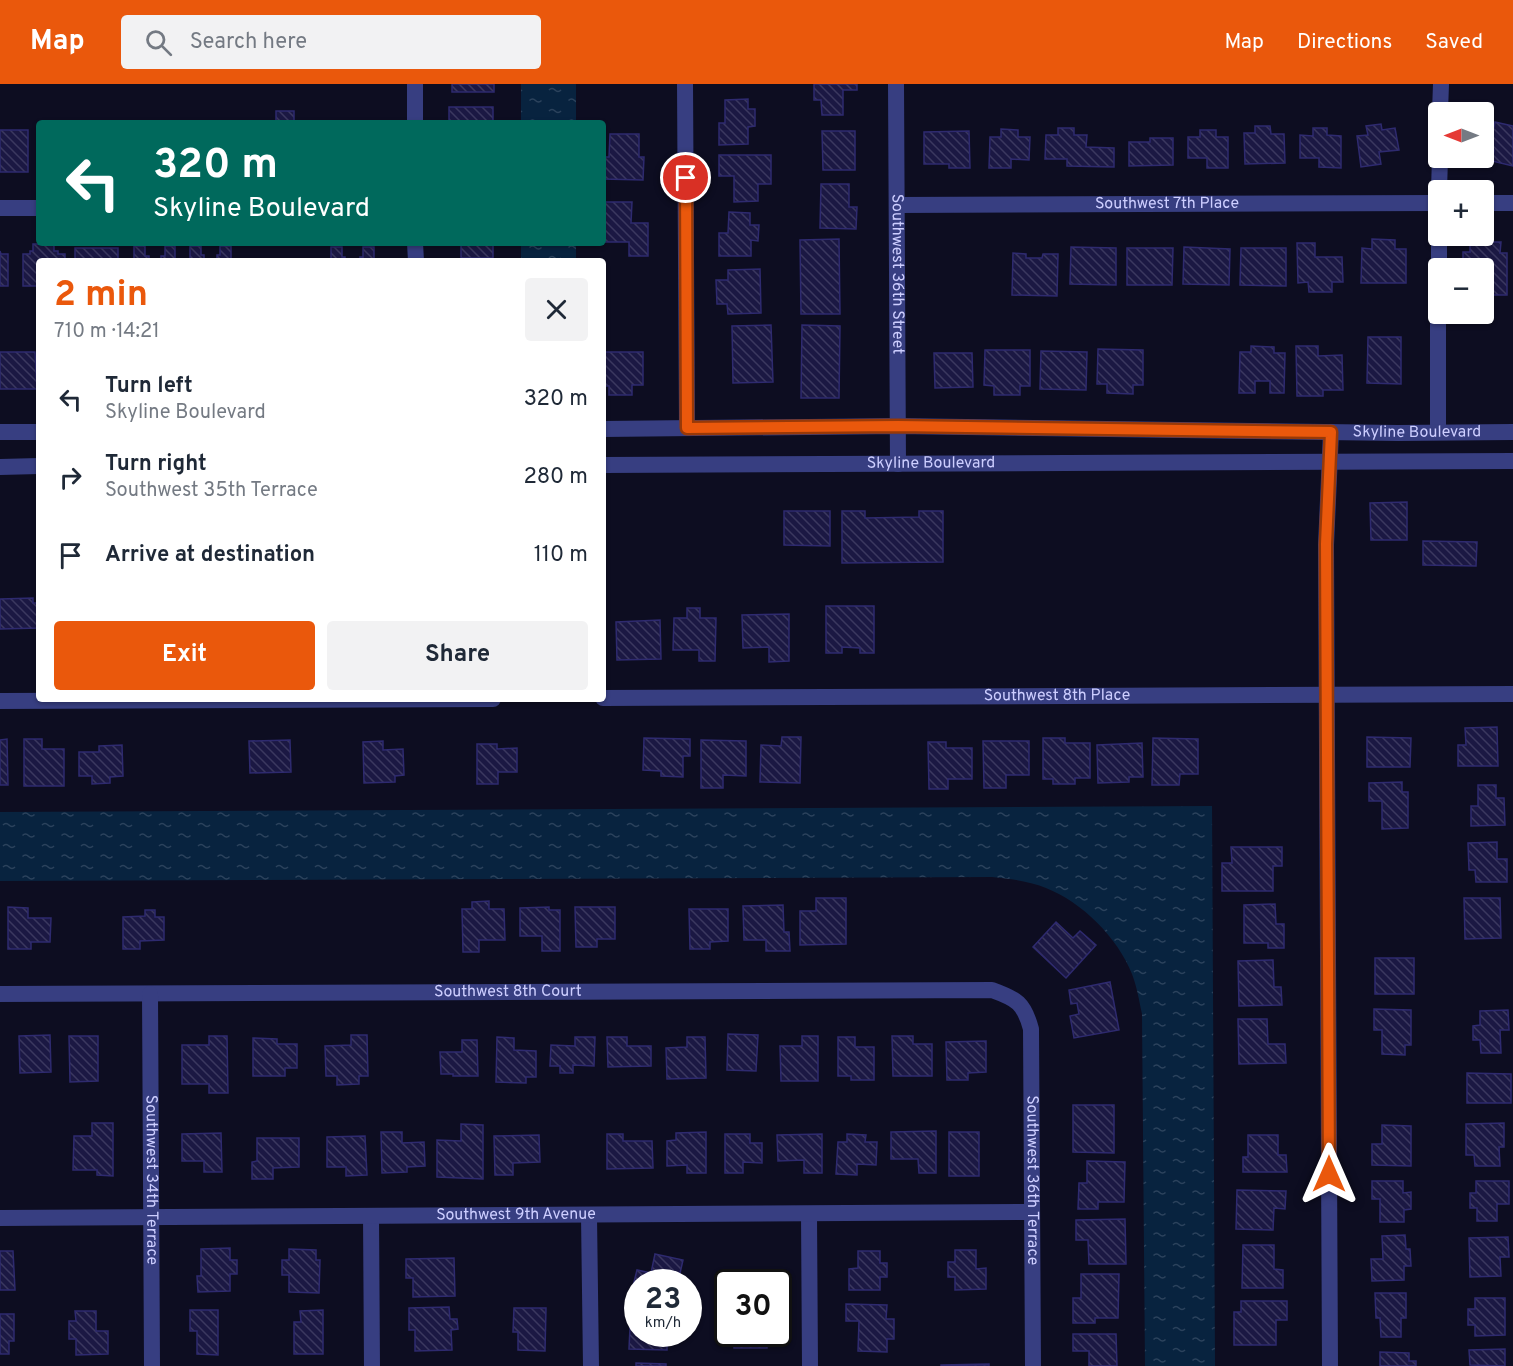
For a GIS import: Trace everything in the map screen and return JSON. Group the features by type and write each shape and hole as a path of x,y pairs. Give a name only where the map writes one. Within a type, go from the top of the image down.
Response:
{"street":[{"path":"415,84 415,120"},
{"path":"685,84 687,428"},
{"name":"Southwest 36th Street","path":"896,84 898,464"},
{"path":"1440,84 1440,102"},
{"name":"Southwest 7th Place","path":"897,206 1428,203"},
{"path":"1494,203 1513,203"},
{"path":"0,208 36,208"},
{"path":"1438,324 1438,432"},
{"name":"Skyline Boulevard","path":"606,429 898,426 1513,432"},
{"path":"0,432 36,432"},
{"path":"1330,1366 1326,544 1331,432"},
{"name":"Skyline Boulevard","path":"606,465 1513,461"},
{"path":"0,467 36,466"},
{"name":"Southwest 8th Place","path":"606,698 1513,694"},
{"path":"0,701 36,701"},
{"name":"Southwest 8th Court","path":"0,994 992,990 1014,999"},
{"name":"Southwest 34th Terrace","path":"150,994 152,1366"},
{"name":"Southwest 36th Terrace","path":"1014,999 1026,1012 1031,1029 1033,1366"},
{"name":"Southwest 9th Avenue","path":"0,1218 1032,1212"},
{"path":"809,1214 810,1366"},
{"path":"371,1216 372,1366"},
{"path":"589,1216 591,1366"}],"water":[{"path":"521,84 576,84 576,120 521,120"},
{"path":"521,246 576,246 576,258 521,258"},
{"path":"1212,806 1215,1366 1145,1366 1142,1014 1139,999 1126,961 1108,935 1073,902 1046,888 1026,882 992,877 0,881 0,812"}],"building":[{"path":"452,84 494,84 494,92 452,92"},
{"path":"814,84 857,84 857,90 843,90 843,115 822,115 821,100 814,100"},
{"path":"748,99 748,109 755,109 755,126 748,127 748,144 719,145 719,123 725,123 725,100"},
{"path":"449,107 493,107 493,120 449,120"},
{"path":"276,111 294,111 294,120 276,120"},
{"path":"1495,122 1513,126 1513,166 1494,161"},
{"path":"1381,124 1382,130 1395,128 1399,150 1379,152 1381,164 1361,167 1357,136 1368,135 1366,126"},
{"path":"1255,126 1270,126 1271,134 1284,134 1285,163 1245,164 1244,133 1255,133"},
{"path":"1058,128 1074,128 1074,135 1087,135 1086,147 1114,148 1114,167 1067,166 1067,159 1045,159 1046,135 1058,135"},
{"path":"1313,128 1327,128 1327,135 1341,136 1341,168 1319,167 1319,158 1300,158 1300,135 1313,136"},
{"path":"1001,129 1018,130 1018,137 1030,137 1029,160 1011,159 1011,168 989,168 990,137 1001,137"},
{"path":"0,130 28,130 28,172 0,172"},
{"path":"1200,130 1216,130 1216,137 1228,137 1228,168 1207,168 1207,158 1188,158 1188,137 1200,137"},
{"path":"822,131 855,131 855,170 823,170"},
{"path":"969,131 970,168 949,168 949,164 924,164 924,132"},
{"path":"610,134 639,134 639,157 644,157 643,180 606,179 606,157 609,157"},
{"path":"1150,138 1173,138 1173,165 1129,166 1129,142 1150,142"},
{"path":"719,155 771,155 771,184 758,184 758,201 734,202 734,176 719,176"},
{"path":"821,184 849,184 849,207 857,207 856,229 820,228"},
{"path":"606,202 632,202 631,223 648,223 648,256 629,256 629,242 606,242"},
{"path":"729,212 750,213 750,225 759,225 758,241 751,240 751,256 719,256 719,233 728,233"},
{"path":"839,239 840,314 801,314 800,240"},
{"path":"1372,239 1395,240 1395,249 1406,249 1406,283 1361,283 1362,248 1372,249"},
{"path":"1494,242 1501,242 1500,253 1507,253 1507,295 1494,295 1494,258 1463,258 1463,252 1470,252 1470,246 1494,246"},
{"path":"1297,243 1315,243 1315,257 1342,257 1343,282 1332,282 1332,292 1309,292 1308,282 1298,283"},
{"path":"33,244 54,246 54,251 58,251 58,254 65,254 65,258 36,258 36,286 23,286 23,254 30,254 30,251 33,251"},
{"path":"134,246 145,246 145,256 149,258 134,258"},
{"path":"165,246 175,246 175,258 161,258 165,256"},
{"path":"190,246 201,246 201,255 204,255 204,258 190,258"},
{"path":"220,246 231,246 231,258 217,258 217,255 220,255"},
{"path":"461,246 493,246 493,258 461,258"},
{"path":"331,247 342,247 342,257 345,258 331,258"},
{"path":"363,247 374,247 374,258 360,258 363,257"},
{"path":"1071,247 1116,248 1116,285 1070,284"},
{"path":"1184,247 1230,249 1229,285 1183,284"},
{"path":"75,248 118,248 118,258 75,258"},
{"path":"1127,248 1173,248 1172,285 1127,285"},
{"path":"1241,248 1286,248 1286,286 1240,285"},
{"path":"0,251 1,254 8,254 8,286 0,286"},
{"path":"1013,253 1026,254 1026,258 1042,258 1043,254 1058,254 1057,296 1012,295"},
{"path":"760,269 761,313 728,314 727,304 717,304 716,280 728,280 728,270"},
{"path":"771,325 773,382 733,383 732,326"},
{"path":"802,325 840,326 839,398 801,398"},
{"path":"1368,337 1401,337 1401,384 1367,383"},
{"path":"1251,346 1274,347 1274,353 1285,353 1284,393 1270,393 1270,381 1255,381 1255,393 1239,393 1240,352 1251,352"},
{"path":"1296,346 1318,346 1318,356 1342,355 1343,390 1323,390 1323,396 1297,396"},
{"path":"1098,349 1143,350 1143,385 1133,385 1133,394 1107,393 1107,384 1097,384"},
{"path":"985,350 1030,350 1030,386 1020,386 1020,395 994,395 994,386 984,385"},
{"path":"1041,351 1087,352 1086,390 1040,389"},
{"path":"0,352 35,352 36,389 0,389"},
{"path":"606,352 643,352 643,385 632,385 632,395 609,395 609,386 606,386"},
{"path":"934,353 972,353 973,387 935,388"},
{"path":"1407,502 1407,540 1371,540 1370,503"},
{"path":"784,511 830,511 830,546 784,545"},
{"path":"842,511 865,511 865,518 919,517 919,511 943,511 943,562 842,563"},
{"path":"1423,541 1477,542 1476,566 1423,565"},
{"path":"33,598 33,603 36,603 36,628 0,629 0,599"},
{"path":"826,606 874,606 874,653 860,653 860,648 842,647 842,653 826,653"},
{"path":"687,608 700,608 700,618 716,618 715,661 699,661 699,650 673,650 674,618 687,618"},
{"path":"789,614 789,661 769,662 769,647 743,648 742,615"},
{"path":"660,620 661,659 617,660 616,622"},
{"path":"1497,727 1498,766 1458,766 1458,745 1466,745 1465,728"},
{"path":"782,737 801,737 800,783 760,782 761,745 781,746"},
{"path":"1367,737 1411,738 1410,767 1367,767"},
{"path":"644,738 690,739 690,756 683,756 683,777 661,776 661,771 643,770"},
{"path":"1043,738 1065,738 1065,743 1090,743 1090,778 1075,778 1075,784 1053,784 1053,779 1043,779"},
{"path":"1153,738 1198,739 1198,774 1180,774 1179,785 1152,785"},
{"path":"7,739 8,785 0,785 0,740"},
{"path":"24,739 42,739 42,749 64,749 64,786 24,786"},
{"path":"290,740 291,772 250,773 249,741"},
{"path":"701,740 746,741 746,776 723,775 723,788 701,788"},
{"path":"383,741 383,750 403,749 404,775 395,776 395,782 364,783 363,742"},
{"path":"983,741 1029,741 1029,775 1006,775 1006,788 984,788"},
{"path":"928,742 946,742 946,748 972,748 972,779 948,779 948,789 929,789"},
{"path":"1142,743 1143,777 1129,777 1129,782 1098,783 1097,745"},
{"path":"477,744 497,744 497,749 517,748 517,772 498,772 498,784 477,784"},
{"path":"122,745 123,776 110,777 110,783 92,784 92,776 79,776 79,752 99,752 99,746"},
{"path":"1402,782 1402,792 1408,792 1408,828 1382,829 1382,801 1369,801 1369,783"},
{"path":"1478,785 1496,785 1496,798 1504,798 1505,825 1471,826 1471,806 1478,806"},
{"path":"1497,842 1497,859 1507,859 1507,882 1476,882 1475,870 1469,870 1468,843"},
{"path":"1231,847 1282,847 1282,866 1273,866 1273,891 1222,891 1222,863 1232,863"},
{"path":"816,898 846,898 846,944 800,945 800,911 816,911"},
{"path":"1464,898 1500,898 1501,938 1465,939"},
{"path":"489,901 489,909 504,909 505,940 479,940 479,952 463,952 462,909 472,909 472,902"},
{"path":"1275,904 1276,924 1284,924 1284,948 1268,948 1268,943 1244,943 1244,905"},
{"path":"783,905 784,932 789,932 790,951 766,951 766,940 744,940 743,906"},
{"path":"8,907 28,908 28,918 51,918 50,942 31,942 31,949 8,949"},
{"path":"549,907 549,910 560,910 560,951 542,951 542,936 520,936 520,908"},
{"path":"575,907 615,907 615,939 597,939 597,947 576,947"},
{"path":"689,909 728,909 728,941 710,942 710,949 690,949"},
{"path":"145,910 155,910 155,917 164,917 164,940 140,941 140,949 123,949 123,917 145,916"},
{"path":"1056,922 1073,938 1080,931 1096,945 1066,978 1033,947"},
{"path":"1375,958 1414,958 1414,994 1375,994"},
{"path":"1273,960 1274,987 1281,987 1282,1005 1239,1006 1238,961"},
{"path":"1110,982 1119,1030 1074,1038 1070,1016 1079,1014 1077,1003 1071,1004 1069,990"},
{"path":"1374,1009 1411,1010 1411,1045 1405,1045 1405,1055 1382,1054 1382,1030 1374,1030"},
{"path":"1508,1010 1509,1030 1500,1030 1501,1053 1481,1053 1480,1040 1473,1040 1473,1026 1480,1025 1480,1011"},
{"path":"1238,1019 1267,1019 1268,1044 1285,1044 1286,1063 1239,1064"},
{"path":"728,1034 758,1035 756,1071 727,1070"},
{"path":"50,1035 51,1072 20,1073 19,1036"},
{"path":"351,1035 367,1035 368,1076 359,1076 359,1084 337,1085 337,1076 326,1076 325,1046 351,1045"},
{"path":"69,1036 98,1036 98,1081 70,1082"},
{"path":"209,1036 227,1036 228,1093 209,1093 209,1084 182,1084 182,1045 209,1045"},
{"path":"802,1036 818,1036 818,1081 781,1081 780,1046 802,1046"},
{"path":"892,1036 913,1036 913,1044 932,1044 932,1076 893,1076"},
{"path":"497,1037 514,1038 514,1050 536,1051 536,1077 526,1077 526,1083 496,1082"},
{"path":"575,1037 595,1037 594,1066 573,1065 573,1073 560,1073 560,1066 550,1066 551,1045 575,1046"},
{"path":"607,1037 627,1037 627,1046 651,1046 651,1066 608,1067"},
{"path":"687,1037 705,1037 706,1078 667,1079 666,1048 687,1047"},
{"path":"838,1037 855,1037 855,1047 874,1047 874,1080 851,1080 851,1076 838,1076"},
{"path":"253,1038 277,1039 277,1044 297,1044 297,1068 285,1068 285,1076 253,1076"},
{"path":"462,1040 477,1040 478,1076 441,1074 440,1052 462,1052"},
{"path":"986,1041 986,1072 968,1073 968,1080 947,1080 946,1042"},
{"path":"1467,1073 1511,1074 1511,1103 1467,1103"},
{"path":"1073,1105 1114,1105 1114,1153 1073,1152"},
{"path":"92,1123 113,1123 113,1176 97,1175 97,1170 73,1170 74,1136 92,1136"},
{"path":"1504,1123 1504,1147 1499,1147 1500,1166 1475,1166 1474,1155 1466,1155 1466,1124"},
{"path":"461,1124 483,1125 483,1179 437,1177 437,1140 461,1141"},
{"path":"1382,1125 1411,1126 1411,1166 1372,1165 1372,1144 1382,1144"},
{"path":"936,1131 936,1173 919,1173 918,1159 891,1159 891,1132"},
{"path":"381,1132 402,1132 402,1143 424,1142 425,1166 407,1167 407,1172 382,1173"},
{"path":"706,1132 706,1173 687,1173 687,1165 667,1166 667,1141 676,1140 676,1133"},
{"path":"949,1132 979,1132 979,1176 949,1176"},
{"path":"221,1133 222,1172 204,1172 204,1161 182,1161 182,1134"},
{"path":"607,1134 623,1134 623,1141 652,1141 653,1168 607,1169"},
{"path":"725,1134 750,1134 750,1143 762,1143 762,1163 743,1162 743,1173 725,1173"},
{"path":"822,1134 822,1173 804,1173 804,1160 778,1161 777,1135"},
{"path":"847,1134 866,1135 865,1142 877,1142 876,1165 857,1164 857,1175 836,1174 838,1142 847,1142"},
{"path":"539,1135 540,1162 513,1163 513,1175 495,1175 494,1136"},
{"path":"1248,1135 1278,1135 1278,1155 1286,1155 1287,1172 1243,1172 1243,1157 1248,1157"},
{"path":"365,1136 367,1175 346,1176 346,1167 327,1167 327,1137"},
{"path":"257,1138 299,1138 299,1167 273,1168 273,1179 252,1179 252,1162 257,1161"},
{"path":"1087,1161 1125,1162 1124,1202 1098,1202 1098,1209 1078,1209 1079,1183 1087,1183"},
{"path":"1372,1181 1403,1181 1403,1193 1411,1192 1411,1209 1404,1210 1404,1222 1380,1222 1380,1199 1372,1199"},
{"path":"1476,1181 1509,1181 1509,1204 1497,1204 1497,1221 1477,1221 1477,1208 1470,1208 1470,1193 1476,1193"},
{"path":"1237,1190 1286,1191 1285,1209 1274,1208 1273,1230 1236,1229"},
{"path":"1125,1219 1126,1264 1089,1264 1088,1240 1076,1240 1076,1220"},
{"path":"1405,1235 1406,1249 1410,1249 1411,1266 1404,1266 1404,1280 1372,1281 1371,1259 1383,1259 1382,1236"},
{"path":"1508,1237 1509,1257 1500,1257 1501,1276 1470,1277 1469,1238"},
{"path":"1243,1245 1274,1245 1274,1269 1283,1270 1283,1288 1242,1288"},
{"path":"230,1248 230,1260 237,1260 237,1274 230,1274 230,1291 198,1292 197,1276 201,1276 201,1249"},
{"path":"289,1249 316,1250 316,1260 320,1260 319,1293 289,1292 289,1275 282,1275 282,1260 289,1260"},
{"path":"955,1250 976,1250 976,1269 986,1268 986,1289 955,1290 955,1277 948,1277 948,1262 955,1262"},
{"path":"0,1251 13,1251 15,1290 0,1290"},
{"path":"858,1251 880,1251 880,1263 887,1263 887,1277 880,1277 880,1290 849,1290 849,1269 858,1268"},
{"path":"655,1254 683,1260 681,1269 652,1269"},
{"path":"454,1258 455,1296 413,1297 413,1278 406,1278 406,1259"},
{"path":"1081,1274 1119,1274 1118,1318 1095,1318 1095,1323 1073,1323 1073,1298 1081,1298"},
{"path":"1375,1293 1406,1293 1406,1318 1401,1318 1401,1337 1381,1337 1380,1318 1376,1318"},
{"path":"1475,1298 1505,1298 1505,1335 1475,1336 1475,1325 1468,1325 1468,1309 1475,1309"},
{"path":"1241,1301 1287,1301 1287,1320 1276,1320 1276,1345 1234,1345 1234,1312 1241,1312"},
{"path":"846,1304 887,1305 886,1319 894,1319 894,1339 887,1339 887,1352 858,1351 859,1321 846,1321"},
{"path":"449,1307 450,1319 457,1319 458,1329 451,1330 452,1350 415,1351 415,1330 409,1330 409,1308"},
{"path":"514,1308 546,1308 545,1351 518,1350 518,1332 513,1332"},
{"path":"190,1310 218,1310 218,1355 197,1354 197,1331 190,1331"},
{"path":"323,1310 323,1354 294,1354 294,1322 301,1322 300,1311"},
{"path":"75,1311 96,1311 96,1331 108,1331 108,1354 76,1355 76,1339 69,1339 69,1321 76,1321"},
{"path":"0,1314 14,1314 14,1341 9,1341 9,1354 0,1354"},
{"path":"1073,1334 1116,1334 1117,1366 1089,1366 1089,1351 1073,1351"},
{"path":"629,1347 667,1347 667,1350 629,1349"},
{"path":"734,1347 767,1347 767,1348"},
{"path":"1505,1349 1505,1366 1470,1365 1469,1350"},
{"path":"1380,1352 1409,1353 1409,1361 1416,1361 1416,1366 1380,1366"},
{"path":"636,1363 666,1364 666,1366 636,1366"},
{"path":"989,1364 989,1366 941,1366 941,1365"}],"route":[{"path":"686,178 687,428 898,426 1331,432 1326,544 1329,1174"}]}
